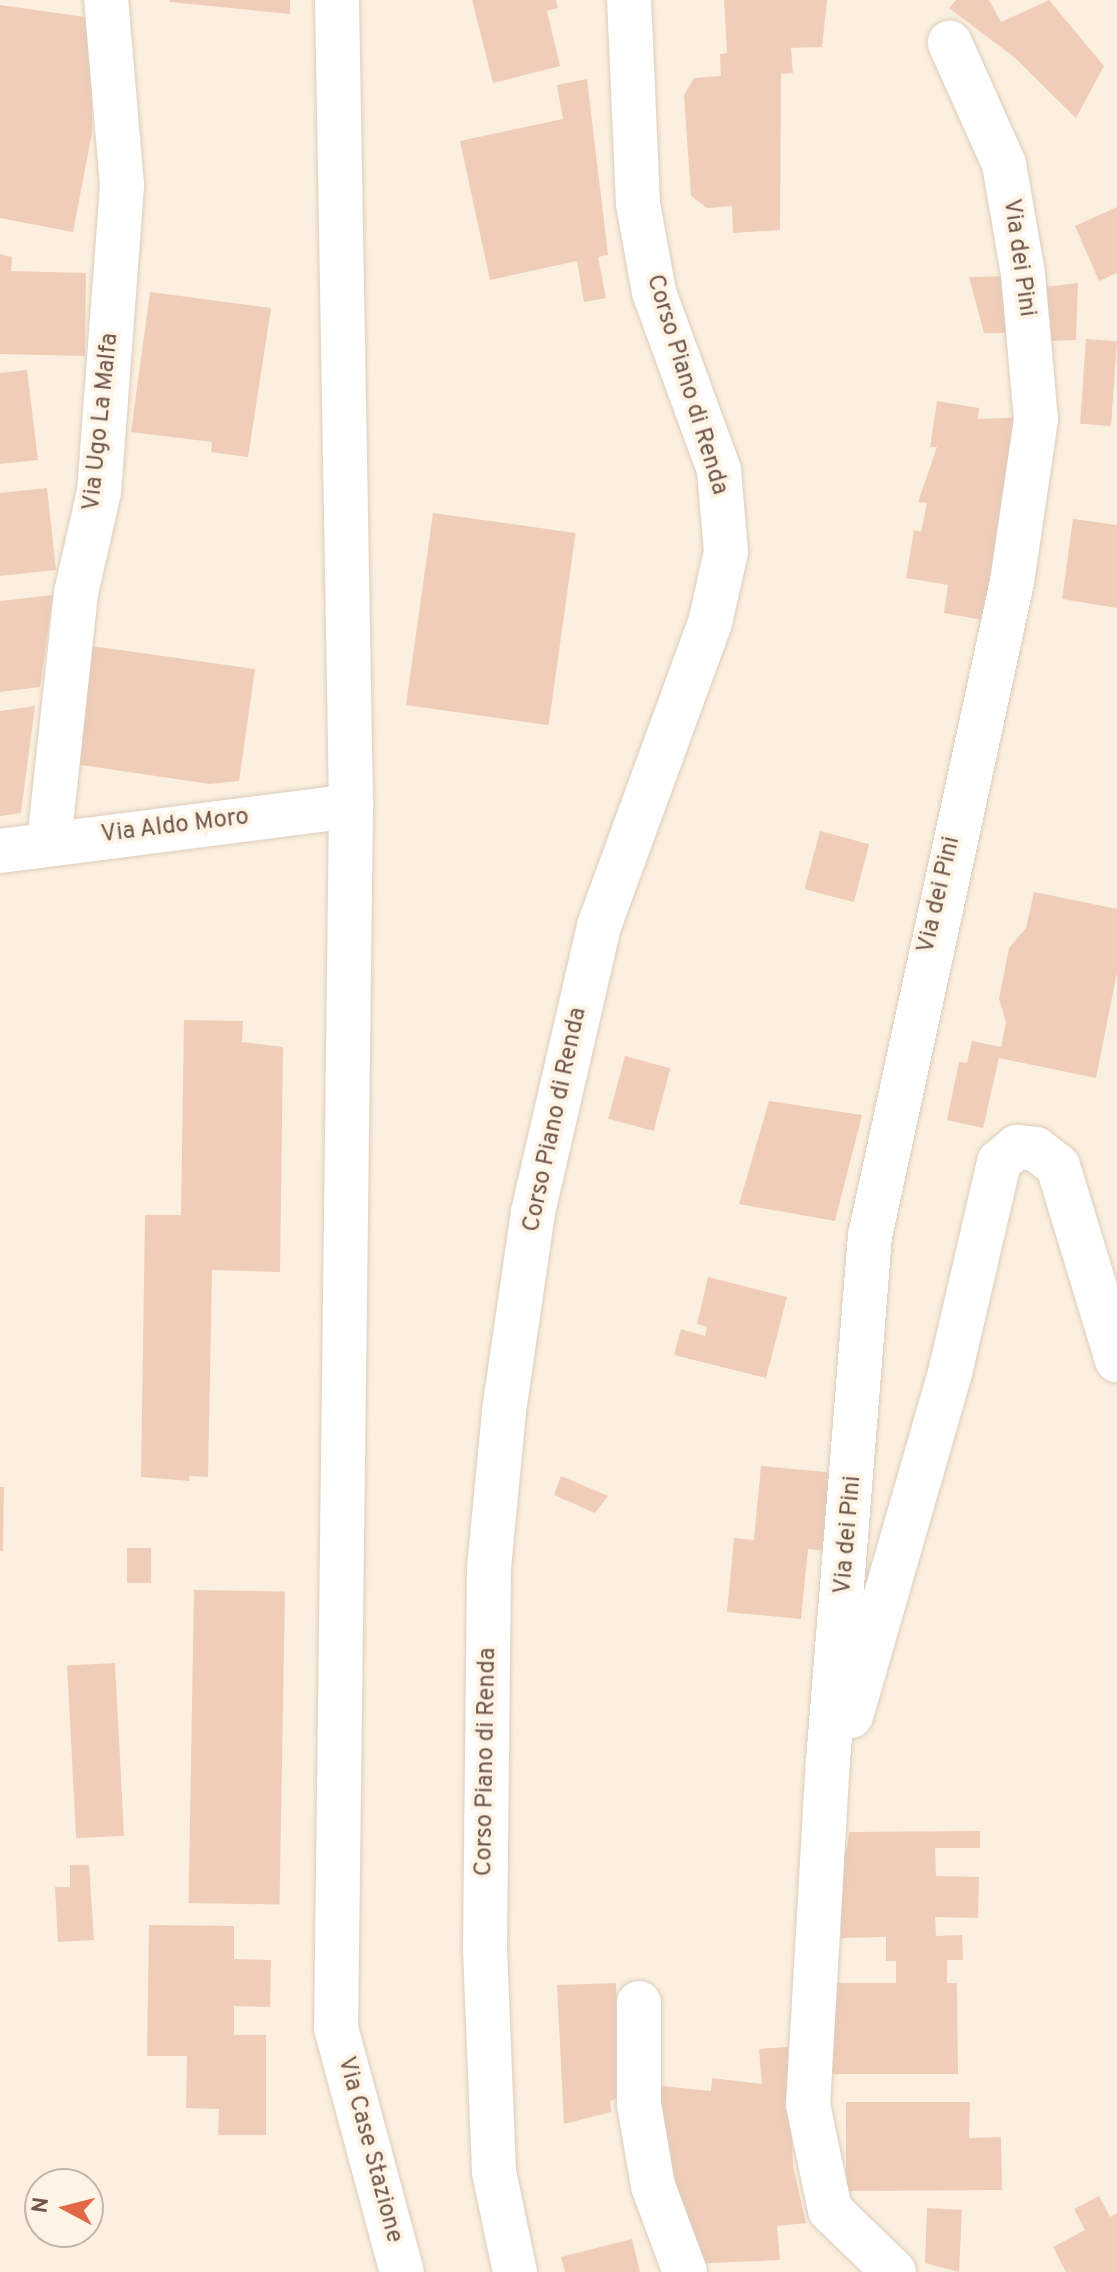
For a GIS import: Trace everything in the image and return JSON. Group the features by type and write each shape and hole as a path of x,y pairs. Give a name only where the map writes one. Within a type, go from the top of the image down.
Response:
{"street":[{"name":"Via Ugo La Malfa","path":"49,842 76,593 99,492 122,185 106,0"},
{"name":"Via Case Stazione","path":"337,0 351,806 336,2028 402,2272"},
{"name":"Corso Piano di Renda","path":"515,2272 494,2172 485,1947 489,1568 504,1411 533,1212 599,926 710,623 726,552 719,470 654,292 638,204 629,0"},
{"name":"Via dei Pini","path":"894,2272 830,2210 808,2105 828,1761 870,1236 1012,582 1036,420 1023,274 1004,164 950,43"},
{"name":"Via Aldo Moro","path":"0,851 49,842 351,806"},
{"name":"Via dei Pini","path":"828,1761 855,1707 950,1373 999,1162 1017,1147 1036,1149 1058,1166 1117,1360"},
{"path":"639,2003 641,2118 653,2186 685,2272"}],"building":[{"path":"170,0 290,0 290,14 170,2"},
{"path":"472,0 556,0 558,8 547,11 560,66 493,83"},
{"path":"724,0 827,0 822,47 791,48 793,73 781,74 780,230 733,233 732,206 707,208 691,196 684,95 694,78 721,76 720,54 727,53"},
{"path":"956,0 989,0 1001,22 1049,0 1104,66 1076,118 1014,57 949,8"},
{"path":"0,5 92,18 92,133 73,232 0,218"},
{"path":"587,79 608,255 598,257 606,298 584,302 577,261 490,280 460,141 563,119 557,85"},
{"path":"1117,207 1117,273 1099,281 1075,226"},
{"path":"0,254 12,257 11,271 86,273 85,356 0,354"},
{"path":"1011,276 1019,333 984,333 969,277"},
{"path":"1078,283 1076,340 1052,341 1045,287"},
{"path":"150,292 271,308 248,457 211,452 212,442 131,432"},
{"path":"1086,339 1117,341 1111,426 1080,424"},
{"path":"27,370 38,460 0,464 0,373"},
{"path":"937,401 979,408 978,419 1022,417 988,621 944,613 948,585 906,578 914,530 921,532 927,503 918,502 937,447 930,447"},
{"path":"47,488 56,570 0,576 0,493"},
{"path":"433,513 576,533 549,725 406,705"},
{"path":"1073,519 1117,525 1117,608 1062,599"},
{"path":"53,595 40,687 0,692 0,601"},
{"path":"92,646 255,669 239,781 210,784 74,764"},
{"path":"35,706 21,813 0,816 0,711"},
{"path":"820,831 869,844 854,902 804,889"},
{"path":"1034,892 1117,909 1117,972 1096,1078 999,1058 983,1128 947,1120 959,1062 967,1063 972,1041 1001,1047 1006,1022 999,999 1009,948 1026,928"},
{"path":"184,1020 243,1021 242,1042 283,1047 280,1272 212,1270 208,1477 189,1476 190,1481 141,1477 145,1215 181,1215"},
{"path":"625,1056 670,1068 654,1131 608,1119"},
{"path":"769,1101 862,1115 835,1221 739,1204"},
{"path":"708,1277 787,1297 766,1378 674,1355 681,1329 705,1336 707,1327 697,1324"},
{"path":"761,1466 835,1473 827,1551 808,1549 801,1619 727,1612 734,1538 754,1540"},
{"path":"561,1476 608,1496 595,1513 554,1495"},
{"path":"0,1487 4,1487 3,1551 0,1551"},
{"path":"127,1548 151,1548 151,1583 127,1583"},
{"path":"194,1590 285,1592 280,1905 189,1903"},
{"path":"115,1663 124,1836 76,1838 67,1666"},
{"path":"980,1831 980,1848 935,1848 936,1876 979,1877 978,1918 935,1917 936,1936 962,1935 963,1960 947,1960 947,1983 957,1983 958,2074 828,2074 828,1983 896,1983 896,1961 886,1961 886,1937 841,1938 840,1849 847,1849 849,1832"},
{"path":"70,1865 89,1865 94,1940 58,1942 55,1887 70,1887"},
{"path":"149,1925 234,1926 234,1959 271,1960 270,2007 234,2006 234,2035 266,2035 266,2135 218,2135 219,2109 186,2108 187,2056 147,2056"},
{"path":"616,1983 620,2098 610,2101 611,2112 564,2124 557,1985"},
{"path":"788,2047 793,2166 806,2223 777,2226 780,2260 689,2264 652,2085 711,2091 712,2078 762,2084 759,2049"},
{"path":"846,2102 970,2102 969,2138 1001,2137 1002,2190 846,2191"},
{"path":"1099,2196 1110,2217 1117,2213 1117,2272 1066,2272 1053,2247 1085,2230 1074,2209"},
{"path":"927,2208 962,2210 959,2272 925,2263"},
{"path":"632,2239 640,2272 565,2272 561,2257"}]}
